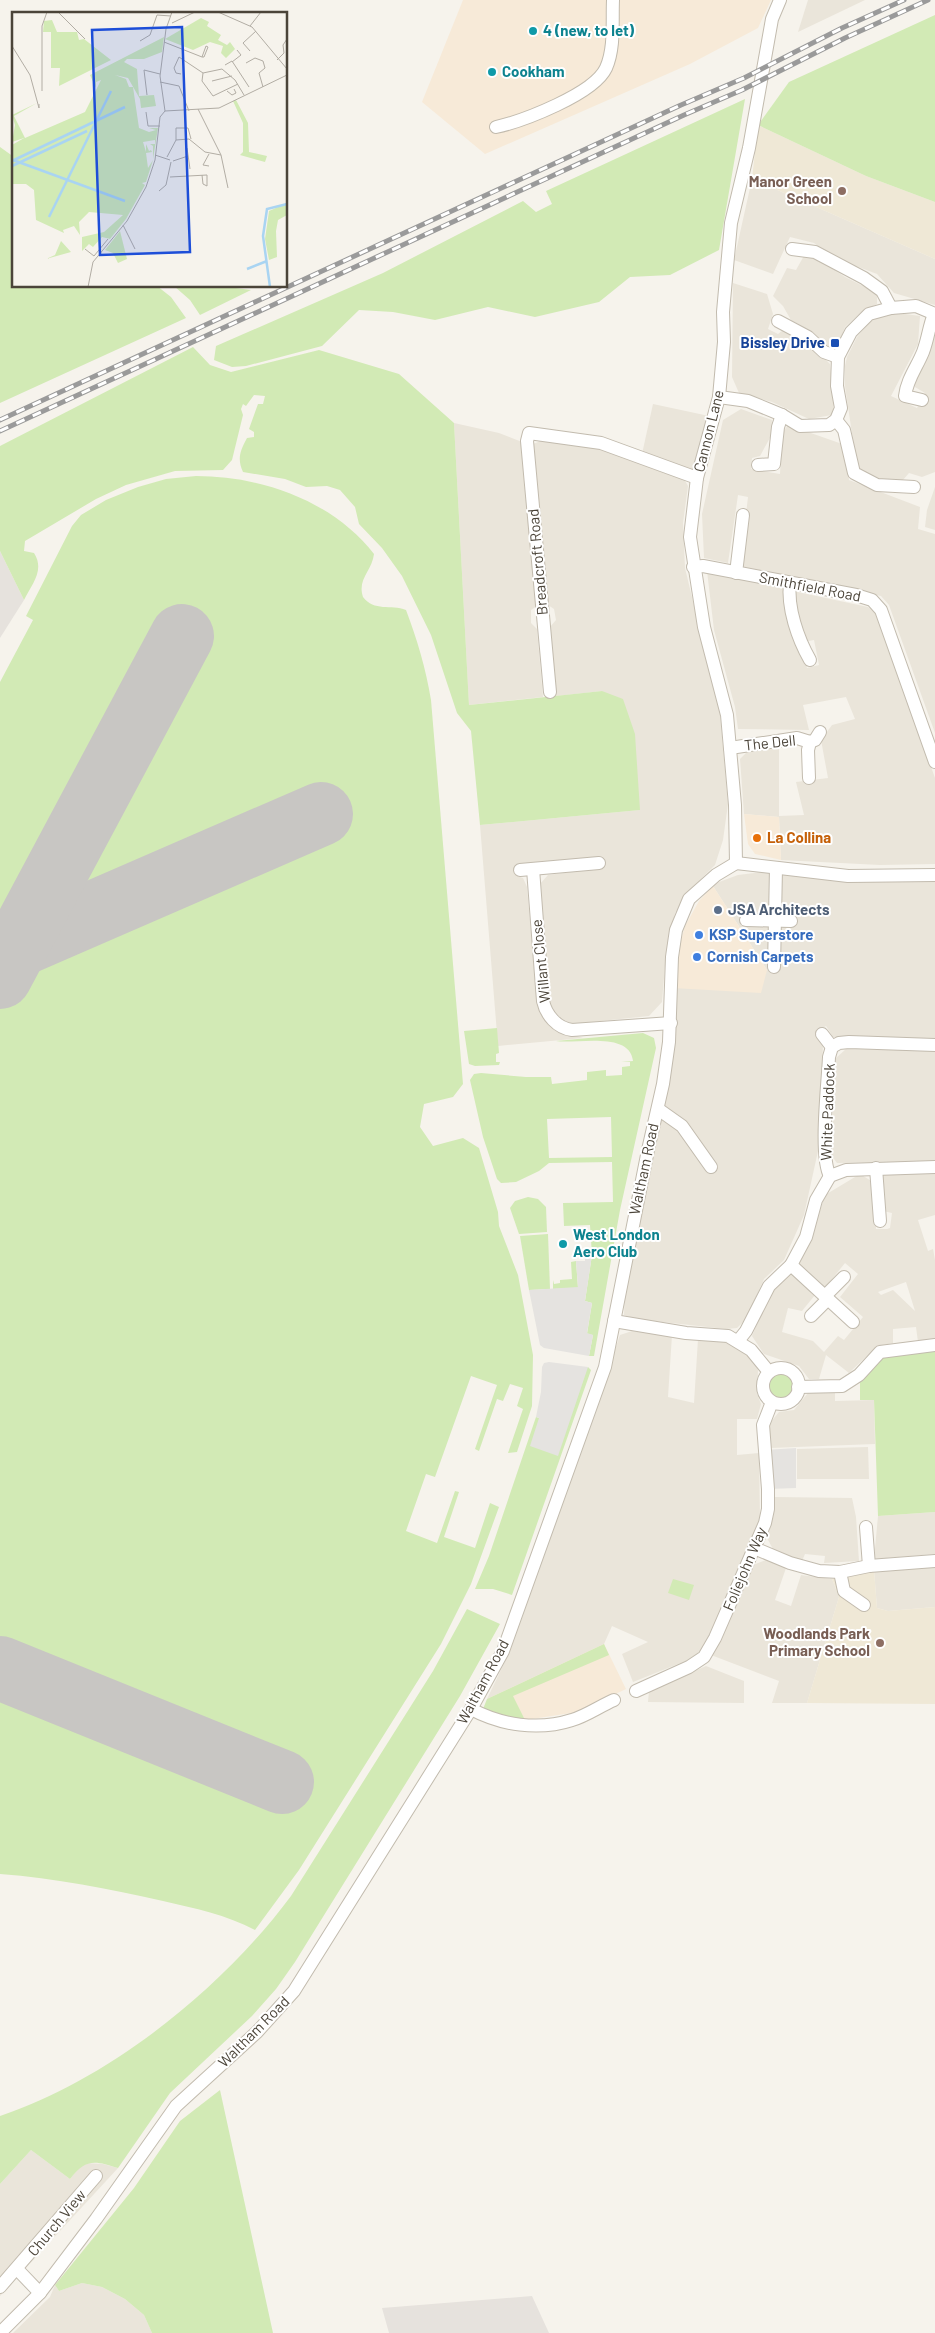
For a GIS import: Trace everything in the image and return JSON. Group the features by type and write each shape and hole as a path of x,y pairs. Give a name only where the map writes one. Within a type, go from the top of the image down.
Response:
{"street":[{"path":"496,128 526,119 570,98 594,81 605,70 610,55 613,0"},
{"name":"Cannon Lane","path":"736,863 735,805 727,715 704,627 693,567 690,537 697,478 719,397 724,342 723,312 731,223 749,148 772,19 780,0"},
{"path":"792,249 815,252 864,278 882,290 891,308"},
{"path":"719,397 748,401 782,415 800,426 829,425 836,420 841,408 837,386 838,357 851,332 869,314 891,308 916,306 935,314 928,327 923,351 906,384 905,396 922,400"},
{"path":"778,321 808,337 824,352 838,357"},
{"path":"758,465 774,464 778,428 782,415"},
{"path":"836,420 844,430 854,472 877,485 914,486"},
{"name":"Breadcroft Road","path":"550,692 527,441 528,433 601,443 697,478"},
{"path":"736,573 743,515"},
{"name":"Smithfield Road","path":"693,567 703,566 856,595 872,600 881,610 935,762"},
{"path":"790,583 788,593 801,644 810,660"},
{"name":"The Dell","path":"809,778 808,750 810,742 820,732"},
{"name":"The Dell","path":"730,748 797,738 810,742"},
{"name":"Willant Close","path":"599,863 526,869 543,1001 546,1010 552,1020 562,1027 572,1030 671,1023"},
{"path":"736,863 848,876 935,875"},
{"name":"Waltham Road","path":"0,2333 40,2293 96,2219 176,2106 261,2028 294,1992 470,1708 503,1651 605,1367 632,1225 658,1109 671,1023 672,957 676,930 689,900 716,875 736,863"},
{"path":"774,966 776,868"},
{"path":"746,920 791,921"},
{"name":"White Paddock","path":"822,1034 832,1047"},
{"name":"White Paddock","path":"830,1176 826,1169 825,1143 829,1057 832,1047 839,1043 849,1042 935,1045"},
{"path":"658,1109 682,1126 711,1167"},
{"path":"738,1341 746,1331 768,1286 790,1265 806,1237 819,1193 830,1176 846,1170 935,1167"},
{"path":"876,1168 880,1221"},
{"path":"790,1265 853,1322"},
{"path":"811,1316 844,1277"},
{"path":"614,1320 686,1332 728,1336 751,1350 769,1372"},
{"path":"798,1387 842,1386 859,1375 880,1352 935,1345"},
{"path":"780,1368 791,1372 795,1376 798,1387 797,1393 790,1402 778,1404 768,1398 763,1388 763,1382 769,1372 780,1368"},
{"name":"Foliejohn Way","path":"636,1691 689,1667 704,1657 715,1638 765,1523 768,1510 763,1425 772,1402"},
{"path":"866,1527 869,1566"},
{"path":"754,1548 803,1567 819,1571 840,1572 869,1566 935,1561"},
{"path":"840,1572 844,1591 864,1605"},
{"path":"470,1708 486,1717 510,1724 542,1725 572,1720 614,1700"},
{"name":"Church View","path":"0,2287 96,2176"},
{"name":"Church View","path":"17,2269 40,2293"}],"shaded area":[{"path":"463,0 771,0 758,28 690,64 485,154 422,102"},
{"path":"808,0 865,0 798,32"},
{"name":"Manor Green School","path":"758,125 866,176 935,202 935,259 752,179"},
{"path":"752,179 935,259 935,305 894,293 877,274 832,257 814,243 790,237 773,274 734,260"},
{"path":"805,254 815,257 845,277 877,293 877,304 860,313 845,327 836,350 823,346 809,330 791,320 783,306 773,296 787,268 796,270"},
{"path":"733,283 767,294 773,314 768,329 778,334 783,330 806,340 830,364 834,403 832,415 809,419 772,402 739,393 732,377"},
{"path":"898,313 920,316 918,344 891,396 917,408 925,393 915,387 914,377 935,330 935,472 922,477 909,473 902,481 881,480 857,468 845,386 847,357 857,337 870,322 877,318"},
{"path":"653,404 709,416 693,470 642,454"},
{"path":"741,409 772,420 771,436 760,456 752,458 751,469 780,474 782,433 788,425 845,445 849,480 920,507 918,529 935,534 935,733 889,605 881,596 740,566 748,497 738,495 728,563 704,558 702,514 723,420"},
{"path":"454,423 499,433 522,442 537,606 531,610 531,623 537,629 543,697 469,705"},
{"path":"548,438 599,447 683,477 688,486 683,523 685,568 720,714 728,804 723,840 715,865 691,889 675,913 666,953 662,1002 649,1016 572,1024 558,1017 548,1001 539,885 548,875 601,868 600,857 516,864 517,876 523,878 527,887 537,1002 540,1013 554,1029 583,1038 498,1046 480,825 640,810 602,691 556,696 550,627 556,620 554,609 548,605 533,444"},
{"path":"935,487 935,530 925,527 927,510"},
{"path":"0,551 24,600 0,638"},
{"path":"707,571 785,589 807,668 819,665 814,640 803,642 793,591 868,607 876,613 935,778 935,864 880,865 781,860 779,817 744,814 740,759 748,751 779,744 779,816 804,815 796,782 828,778 821,740 832,725 855,719 846,697 803,705 809,730 738,729 735,707 714,630"},
{"path":"744,814 779,817 781,860 755,854 748,844"},
{"path":"762,872 935,879 935,1040 833,1037 826,1026 816,1032 823,1045 818,1151 804,1215 784,1260 764,1279 746,1319 737,1328 726,1329 635,1319 624,1315 625,1284 673,988 767,970 713,886 738,875"},
{"path":"713,886 767,970 761,993 673,988 678,951 685,926 699,901"},
{"path":"846,1049 935,1050 935,1162 837,1163 831,1155 835,1059"},
{"path":"935,1172 935,1215 918,1220 928,1251 933,1249 935,1260 935,1340 918,1342 916,1327 893,1329 893,1343 877,1346 849,1373 826,1355 819,1379 809,1379 799,1366 764,1354 752,1336 771,1292 790,1274 796,1274 815,1295 802,1311 788,1308 782,1332 813,1341 824,1352 838,1336 844,1340 863,1317 840,1297 858,1274 845,1263 824,1289 796,1264 813,1233 825,1195 860,1174 873,1182 876,1229 890,1228 892,1213 883,1211 882,1174","holes":["906,1282 915,1311 893,1290 881,1295 878,1292"]},
{"path":"592,1255 585,1301 592,1303 587,1333 593,1335 589,1356 544,1348 540,1345 529,1290 578,1287 576,1261 585,1261 585,1256"},
{"path":"632,1331 672,1335 668,1397 694,1403 698,1339 727,1342 743,1350 752,1360 758,1370 757,1394 761,1404 757,1419 737,1419 737,1455 759,1453 760,1520 708,1643 693,1658 633,1682 622,1654 648,1642 612,1626 604,1644 487,1699 510,1651 620,1335"},
{"path":"544,1363 588,1367 558,1456 530,1446 539,1418 536,1417 541,1392 542,1367"},
{"path":"808,1393 835,1393 835,1401 874,1400 875,1444 770,1448 770,1423 779,1412 794,1410"},
{"path":"868,1447 869,1479 797,1479 797,1449"},
{"path":"796,1448 796,1488 768,1489 765,1450"},
{"path":"775,1497 852,1498 856,1517 859,1561 824,1563 825,1556 805,1554 802,1561 773,1549 767,1538 773,1518"},
{"path":"935,1512 935,1554 874,1559 878,1516"},
{"path":"766,1560 786,1568 775,1600 791,1606 801,1575 832,1579 839,1597 807,1703 772,1703 779,1681 711,1655 753,1565"},
{"path":"935,1566 935,1607 888,1611 877,1608 874,1570"},
{"name":"Woodlands Park Primary School","path":"874,1570 877,1608 888,1611 935,1607 935,1704 807,1703 839,1597 832,1579"},
{"path":"604,1644 626,1689 578,1712 525,1720 487,1699"},
{"path":"706,1666 744,1681 744,1703 648,1702 649,1691"},
{"path":"31,2150 70,2179 79,2167 86,2163 103,2164 118,2168 0,2296 0,2184"},
{"path":"82,2283 102,2287 125,2299 144,2315 152,2333 13,2333 50,2297 55,2285 59,2291"},
{"path":"532,2296 549,2333 389,2333 382,2308"}],"green space":[{"path":"935,15 935,202 866,176 758,125 789,82"},
{"path":"745,99 719,250 670,275 630,277 599,302 535,317 488,307 435,320 393,312 359,310 322,346 246,366 232,367 214,360 216,346 383,273 523,201 536,212 552,204 546,191"},
{"path":"0,147 12,156 12,288 160,288 171,297 186,318 0,403"},
{"path":"176,288 236,288 251,290 200,315 190,300"},
{"path":"193,347 210,365 231,372 319,350 399,374 454,423 469,705 602,691 623,699 635,734 640,810 480,825 471,731 457,713 431,635 402,576 382,548 359,524 355,507 340,490 327,486 306,487 285,479 243,472 240,463 241,451 247,438 254,437 254,432 249,429 258,404 263,404 265,396 254,395 246,406 243,404 241,409 243,415 232,460 223,470 175,471 126,485 96,499 25,541 24,551 34,553 37,559 38,571 34,583 24,600 0,551 0,446"},
{"path":"196,476 221,477 271,487 294,495 338,519 357,535 374,554 363,580 363,597 372,605 406,610 421,654 431,700 463,1084 453,1097 424,1104 420,1127 433,1146 463,1138 479,1148 498,1212 499,1226 518,1275 533,1355 532,1406 517,1452 508,1453 523,1409 517,1406 523,1388 510,1384 503,1401 497,1399 479,1451 475,1449 497,1385 471,1376 435,1477 426,1474 406,1531 437,1543 455,1491 459,1492 444,1537 475,1548 490,1503 499,1507 471,1584 441,1644 299,1870 255,1930 222,1916 163,1901 41,1878 0,1874 0,682 33,620 26,616 72,526 81,515 106,500 138,487 166,479"},
{"path":"497,1028 499,1053 496,1054 496,1062 500,1062 499,1065 475,1066 469,1064 464,1031"},
{"path":"643,1033 654,1038 656,1048 620,1210 594,1356 589,1356 593,1335 587,1334 592,1303 585,1301 592,1255 590,1225 564,1226 563,1203 613,1202 612,1162 549,1163 539,1171 516,1182 501,1183 497,1179 483,1137 470,1080 474,1074 481,1073 551,1077 552,1084 587,1080 587,1072 606,1070 606,1076 622,1075 622,1067 630,1066 630,1062 621,1062 633,1061 630,1052 623,1046 613,1042 556,1041","holes":["611,1117 612,1157 549,1158 547,1119"]},
{"path":"528,1197 538,1199 546,1207 547,1232 519,1234 510,1208 515,1201"},
{"path":"548,1234 550,1289 529,1290 520,1236"},
{"path":"576,1261 578,1288 553,1289 553,1280 554,1284 560,1283 560,1280 572,1279 571,1262"},
{"path":"935,1351 935,1512 878,1516 874,1400 860,1400 860,1381 882,1357"},
{"path":"588,1367 591,1370 590,1373 512,1595 493,1589 475,1589 489,1556 536,1417 539,1418"},
{"path":"780,1372 790,1376 794,1386 790,1396 780,1400 770,1396 766,1386 770,1376"},
{"path":"673,1579 694,1585 689,1600 668,1593"},
{"path":"467,1609 500,1624 460,1696 295,1962 276,1989 252,2016 170,2093 118,2168 91,2163 80,2168 70,2179 31,2150 0,2184 0,2116 41,2100 82,2079 122,2055 198,1997 263,1931 291,1896 433,1671"},
{"path":"604,1644 609,1655 513,1696 525,1720 512,1720 483,1709 487,1699"},
{"path":"220,2090 273,2333 152,2333 144,2315 125,2299 102,2287 82,2283 59,2291 55,2285 134,2188 180,2121"}],"runway":[{"path":"0,977 182,636"},
{"path":"1,953 321,814"},
{"path":"0,1668 282,1782"}],"railway":[{"path":"288,287 681,105 744,78 842,28 904,0"},
{"path":"0,431 684,115 742,90 845,38 928,0"},
{"path":"0,420 285,288"}],"place":[{"name":"4 (new, to let)","path":"533,31"},
{"name":"Cookham","path":"492,72"},
{"name":"Manor Green School","path":"842,191"},
{"name":"Bissley Drive","path":"835,343"},
{"name":"La Collina","path":"757,838"},
{"name":"JSA Architects","path":"718,910"},
{"name":"KSP Superstore","path":"699,935"},
{"name":"Cornish Carpets","path":"697,957"},
{"name":"West London Aero Club","path":"563,1244"},
{"name":"Woodlands Park Primary School","path":"880,1643"}]}
